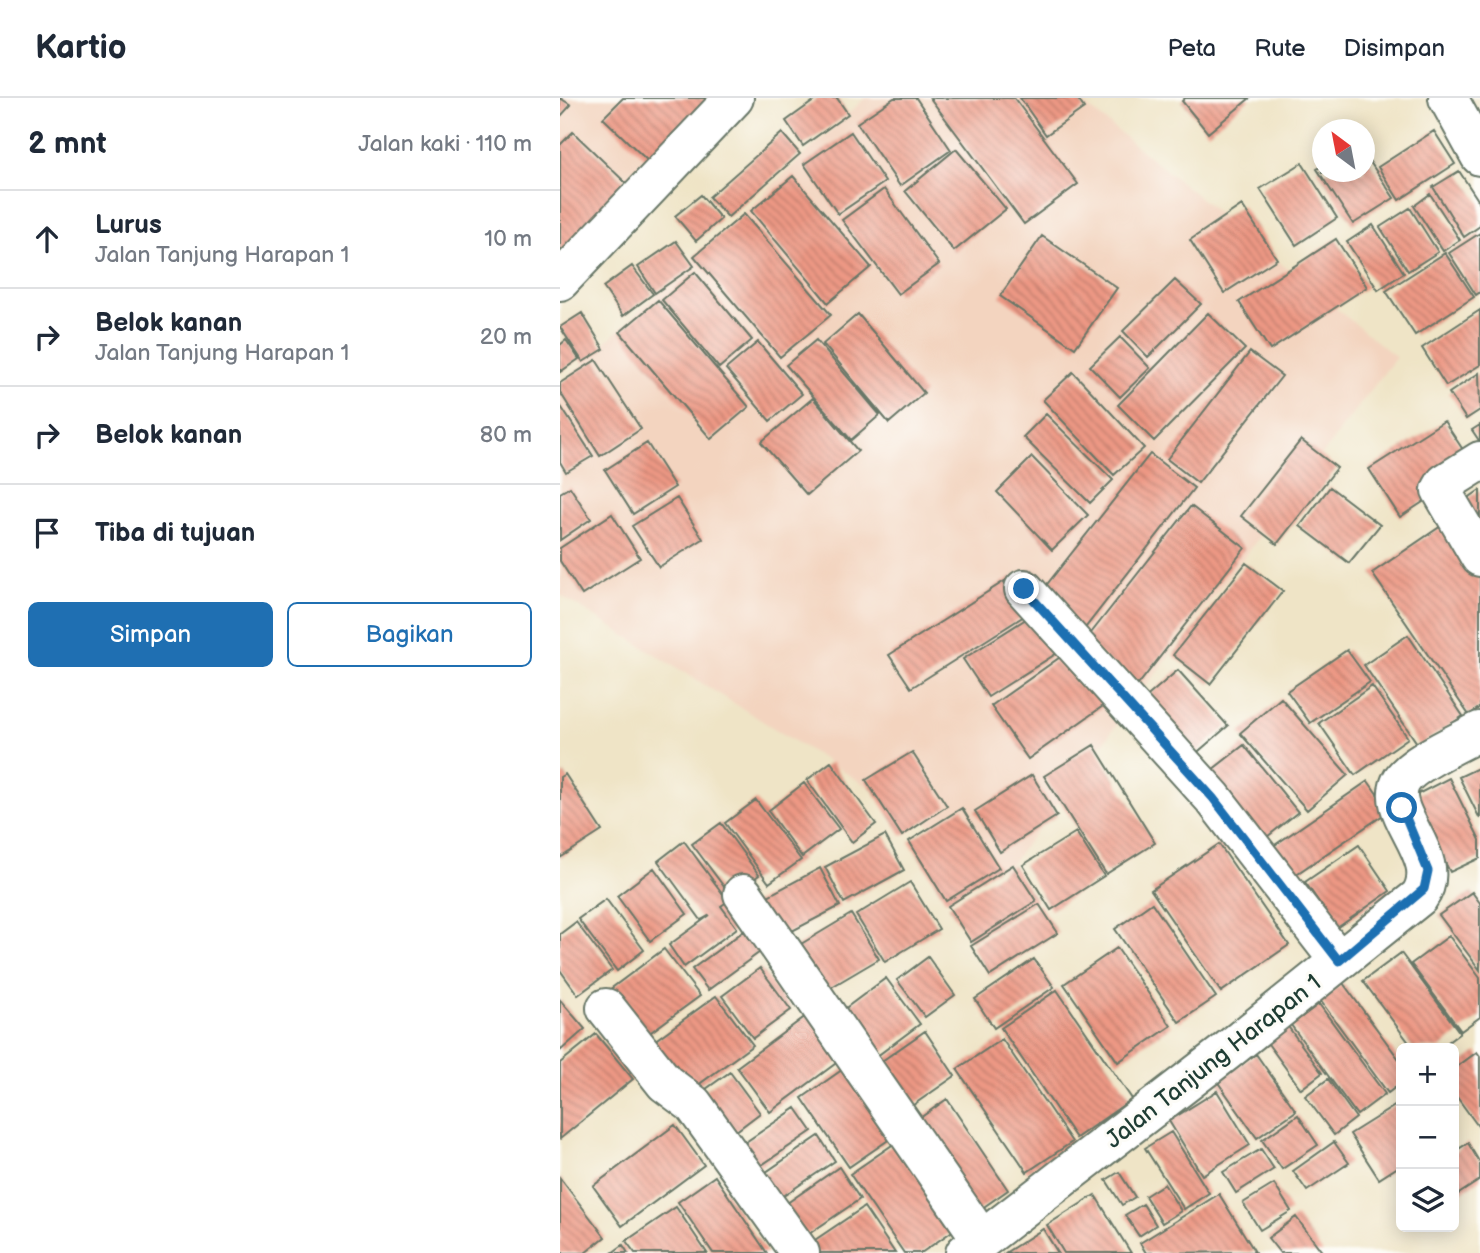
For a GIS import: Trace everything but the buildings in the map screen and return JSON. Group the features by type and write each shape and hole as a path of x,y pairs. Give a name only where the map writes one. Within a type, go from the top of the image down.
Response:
{"street":[{"path":"560,281 734,98"},
{"path":"1448,98 1480,156"},
{"path":"1480,461 1445,483 1441,490 1480,557"},
{"path":"1024,589 1213,798 1339,961"},
{"name":"Jalan Tanjung Harapan 1","path":"974,1246 1339,961 1424,889 1428,871 1402,808 1399,793 1402,781 1415,768 1480,731"},
{"path":"743,894 974,1246"},
{"path":"606,1007 665,1083 693,1104 800,1253"}],"shaded area":[{"path":"560,98 711,98 560,263"},
{"path":"865,98 1077,98 1396,357 1005,872 560,595 560,385"}],"route":[{"path":"1024,589 1213,798 1339,961 1419,897 1424,889 1428,871 1402,808"}]}
